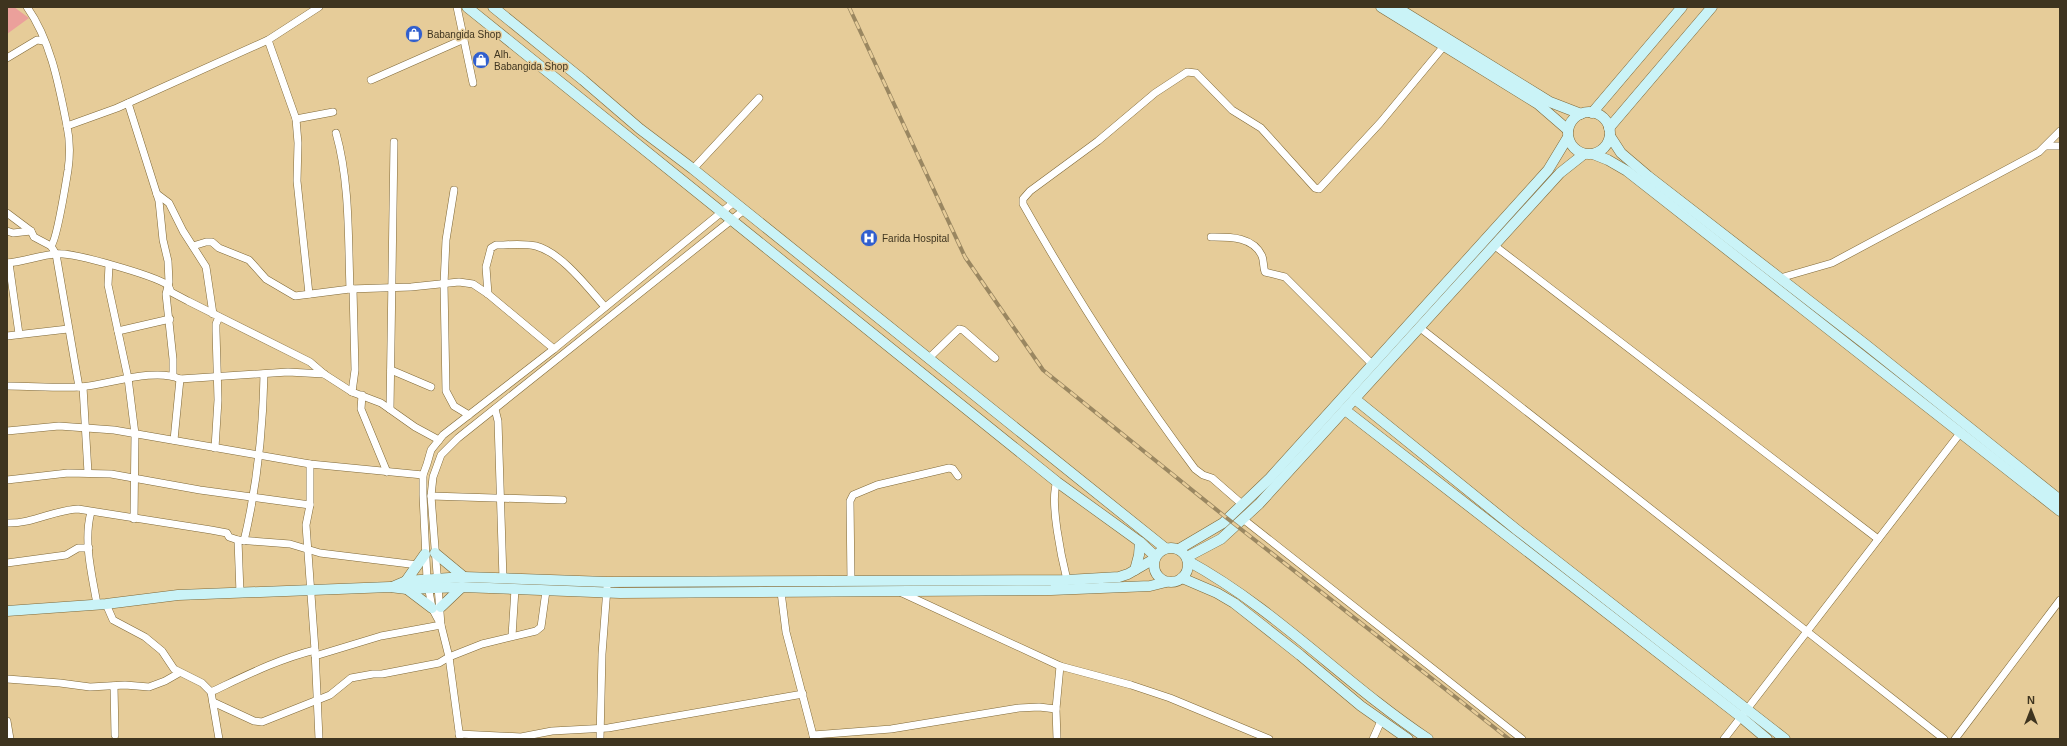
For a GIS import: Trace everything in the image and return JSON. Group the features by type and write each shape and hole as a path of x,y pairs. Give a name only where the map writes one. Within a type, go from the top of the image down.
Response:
{"street":[{"path":"27,7 33,16 44,41 58,82 69,138 68,170 56,234 51,246"},
{"path":"67,126 128,103 268,40 319,7"},
{"path":"457,7 473,83"},
{"path":"467,7 1058,482 1140,542 1155,557"},
{"path":"492,7 583,80 640,129 693,169 1165,548"},
{"path":"1381,7 1538,104 1568,134 1572,146 1588,154 1608,160 1627,171 2060,511"},
{"path":"1396,7 1550,102 1581,114"},
{"path":"1179,549 1223,523 1270,478 1548,170 1568,134 1572,120 1581,114 1592,112 1682,7"},
{"path":"7,611 101,604 178,596 311,592 503,579 607,587 781,592 1074,589 1150,586 1177,581 1186,573 1188,559 1220,539 1243,519 1345,410 1560,173 1588,154 1604,147 1609,132 1712,7"},
{"path":"371,80 464,39"},
{"path":"7,58 37,40 44,41"},
{"path":"268,40 296,122 298,143 297,181 309,294"},
{"path":"1243,505 1212,478 1203,475 1194,469 1154,415 1069,284 1023,204 1023,199 1030,191 1098,141 1155,93 1186,72 1196,73 1232,110 1261,128 1315,188 1319,189 1380,123 1444,46"},
{"path":"693,169 759,98"},
{"path":"128,103 157,194 163,240 168,262 168,285 166,294 176,378 174,440"},
{"path":"296,122 334,112"},
{"path":"1592,112 1606,120 1609,132 1621,153 1648,176 1780,278 2060,500"},
{"path":"1780,278 1832,263 2032,156 2047,146 2060,132"},
{"path":"336,133 342,155 346,186 355,370 352,392"},
{"path":"390,409 394,142"},
{"path":"2047,146 2060,146"},
{"path":"454,190 446,240 444,284 446,391 454,406 469,416"},
{"path":"157,194 169,203 183,231 206,267 216,316 216,377 218,400 215,448"},
{"path":"734,202 554,349 439,440 432,450 423,474 436,608 448,657 460,737 521,737 552,731 629,725 692,712 803,694"},
{"path":"433,583 430,553 433,476 441,455 458,438 744,210"},
{"path":"7,213 30,231 34,237 51,246 56,254 68,330 81,387 88,473"},
{"path":"7,231 13,233 30,231"},
{"path":"1211,238 1233,237 1246,241 1262,256 1264,272 1285,277 1372,364"},
{"path":"193,246 212,242 219,248 250,260 266,279 295,296 352,289 392,288 459,282 473,284 488,294 554,349"},
{"path":"488,294 486,267 491,248 496,245 535,245 545,249 561,261 606,307"},
{"path":"1495,246 1878,539"},
{"path":"19,334 8,263 56,254 109,265 152,277 168,285 171,292 310,362 324,374 352,392 362,395 390,409 415,427 439,440"},
{"path":"109,265 108,285 128,378 135,434 133,479 134,519"},
{"path":"118,331 170,319"},
{"path":"1420,327 1944,739"},
{"path":"928,359 959,329 963,330 995,358"},
{"path":"7,336 19,334 32,335 68,330"},
{"path":"391,370 431,387"},
{"path":"7,386 81,387 128,378 216,377 288,372 324,374"},
{"path":"240,593 241,540 253,496 259,455 264,374"},
{"path":"362,395 362,409 387,472"},
{"path":"1355,399 1744,713 1767,739"},
{"path":"495,409 498,421 503,579"},
{"path":"1345,410 1744,713 1786,739"},
{"path":"7,431 59,426 85,428 174,440 310,464 423,474"},
{"path":"1724,739 1960,432"},
{"path":"310,464 310,505 306,525 309,550 319,739"},
{"path":"851,581 850,501 853,495 877,486 949,468 953,469 958,476"},
{"path":"7,480 68,473 112,474 133,479 158,481 200,490 253,496 310,505"},
{"path":"1058,482 1055,488 1054,506 1067,580"},
{"path":"432,496 563,500"},
{"path":"7,523 31,521 65,510 91,512 227,533 229,537 241,540 290,544 320,553 418,565"},
{"path":"91,512 88,525 89,548 101,604 113,620 145,637 162,651 174,669 179,673 202,683 211,692 219,739"},
{"path":"1243,519 1522,739"},
{"path":"1135,570 1139,555 1140,542"},
{"path":"430,553 463,582 515,589 546,591 607,587 851,581 1067,580 1119,577 1135,570 1155,557 1165,548 1172,547 1179,549 1188,559 1214,575 1266,613 1330,663 1384,709 1428,739"},
{"path":"7,563 66,554 78,548 89,548"},
{"path":"406,585 418,565 430,553"},
{"path":"1155,557 1153,566 1155,573 1159,578 1166,582"},
{"path":"1182,578 1217,593 1234,603 1381,721 1408,739"},
{"path":"436,608 463,582"},
{"path":"406,585 436,608"},
{"path":"600,739 607,587"},
{"path":"512,636 515,589"},
{"path":"213,702 262,722 336,692 351,678 382,674 439,663 448,657 482,644 539,630 546,591"},
{"path":"781,592 786,632 814,737 892,729 1019,708 1039,706 1056,709"},
{"path":"898,592 1060,666 1131,685 1170,698 1269,739"},
{"path":"1955,739 2060,600"},
{"path":"211,692 260,668 290,656 315,653 381,636 441,624"},
{"path":"1057,739 1056,709 1060,666"},
{"path":"7,679 90,687 125,685 149,687 165,681 179,673"},
{"path":"114,686 115,734"},
{"path":"7,721 10,739"},
{"path":"1373,739 1381,721"}],"shaded area":[{"path":"7,7 14,7 29,18 7,34"}],"railway":[{"path":"849,7 965,257 1043,370 1228,519 1509,739"}],"place":[{"name":"Babangida Shop","path":"414,34"},
{"name":"Alh. Babangida Shop","path":"481,60"},
{"name":"Farida Hospital","path":"869,238"}]}
